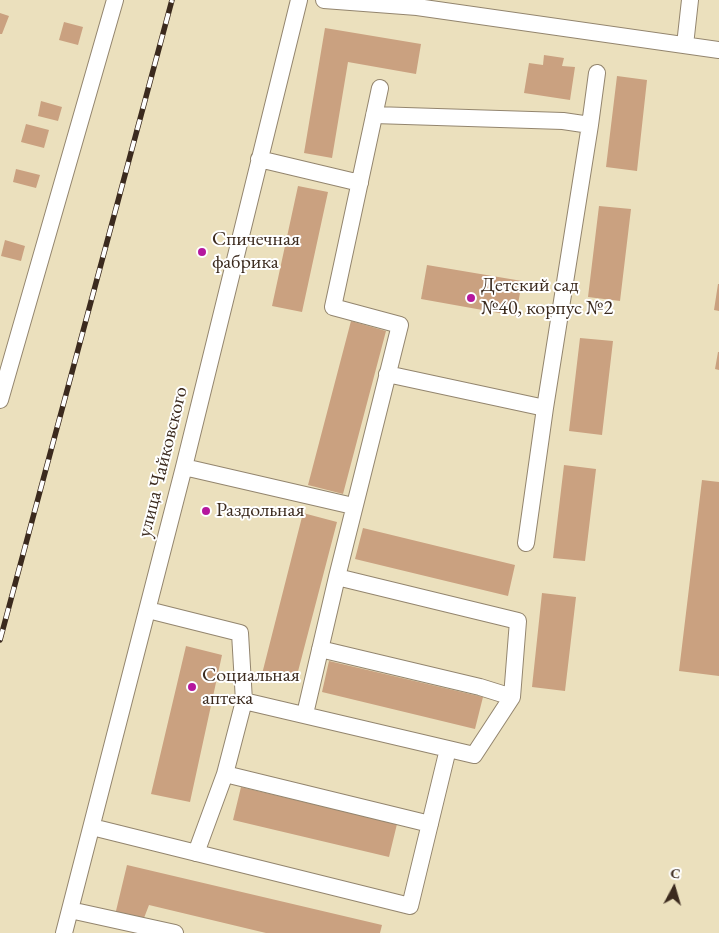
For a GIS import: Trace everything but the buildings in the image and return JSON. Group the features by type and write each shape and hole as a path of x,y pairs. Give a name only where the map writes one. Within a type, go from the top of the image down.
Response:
{"street":[{"path":"0,400 115,0"},
{"name":"улица Чайковского","path":"64,933 148,610 299,0"},
{"path":"324,0 418,4 719,50"},
{"path":"685,45 690,0"},
{"path":"526,543 597,73"},
{"path":"304,714 353,506 400,325 333,306 380,88"},
{"path":"374,115 563,122 590,125"},
{"path":"259,159 360,183"},
{"path":"387,374 545,408"},
{"path":"184,467 353,506"},
{"path":"244,701 474,755 512,697 518,620 336,578"},
{"path":"148,610 240,633 244,701 225,774 196,853"},
{"path":"320,649 480,687 512,697"},
{"path":"92,828 410,906 448,749"},
{"path":"225,774 430,824"},
{"path":"70,910 176,933"}],"railway":[{"path":"0,640 172,0"}],"place":[{"name":"Спичечная фабрика","path":"202,252"},
{"name":"Детский сад №40, корпус №2","path":"471,298"},
{"name":"Раздольная","path":"206,511"},
{"name":"Социальная аптека","path":"192,687"}]}
